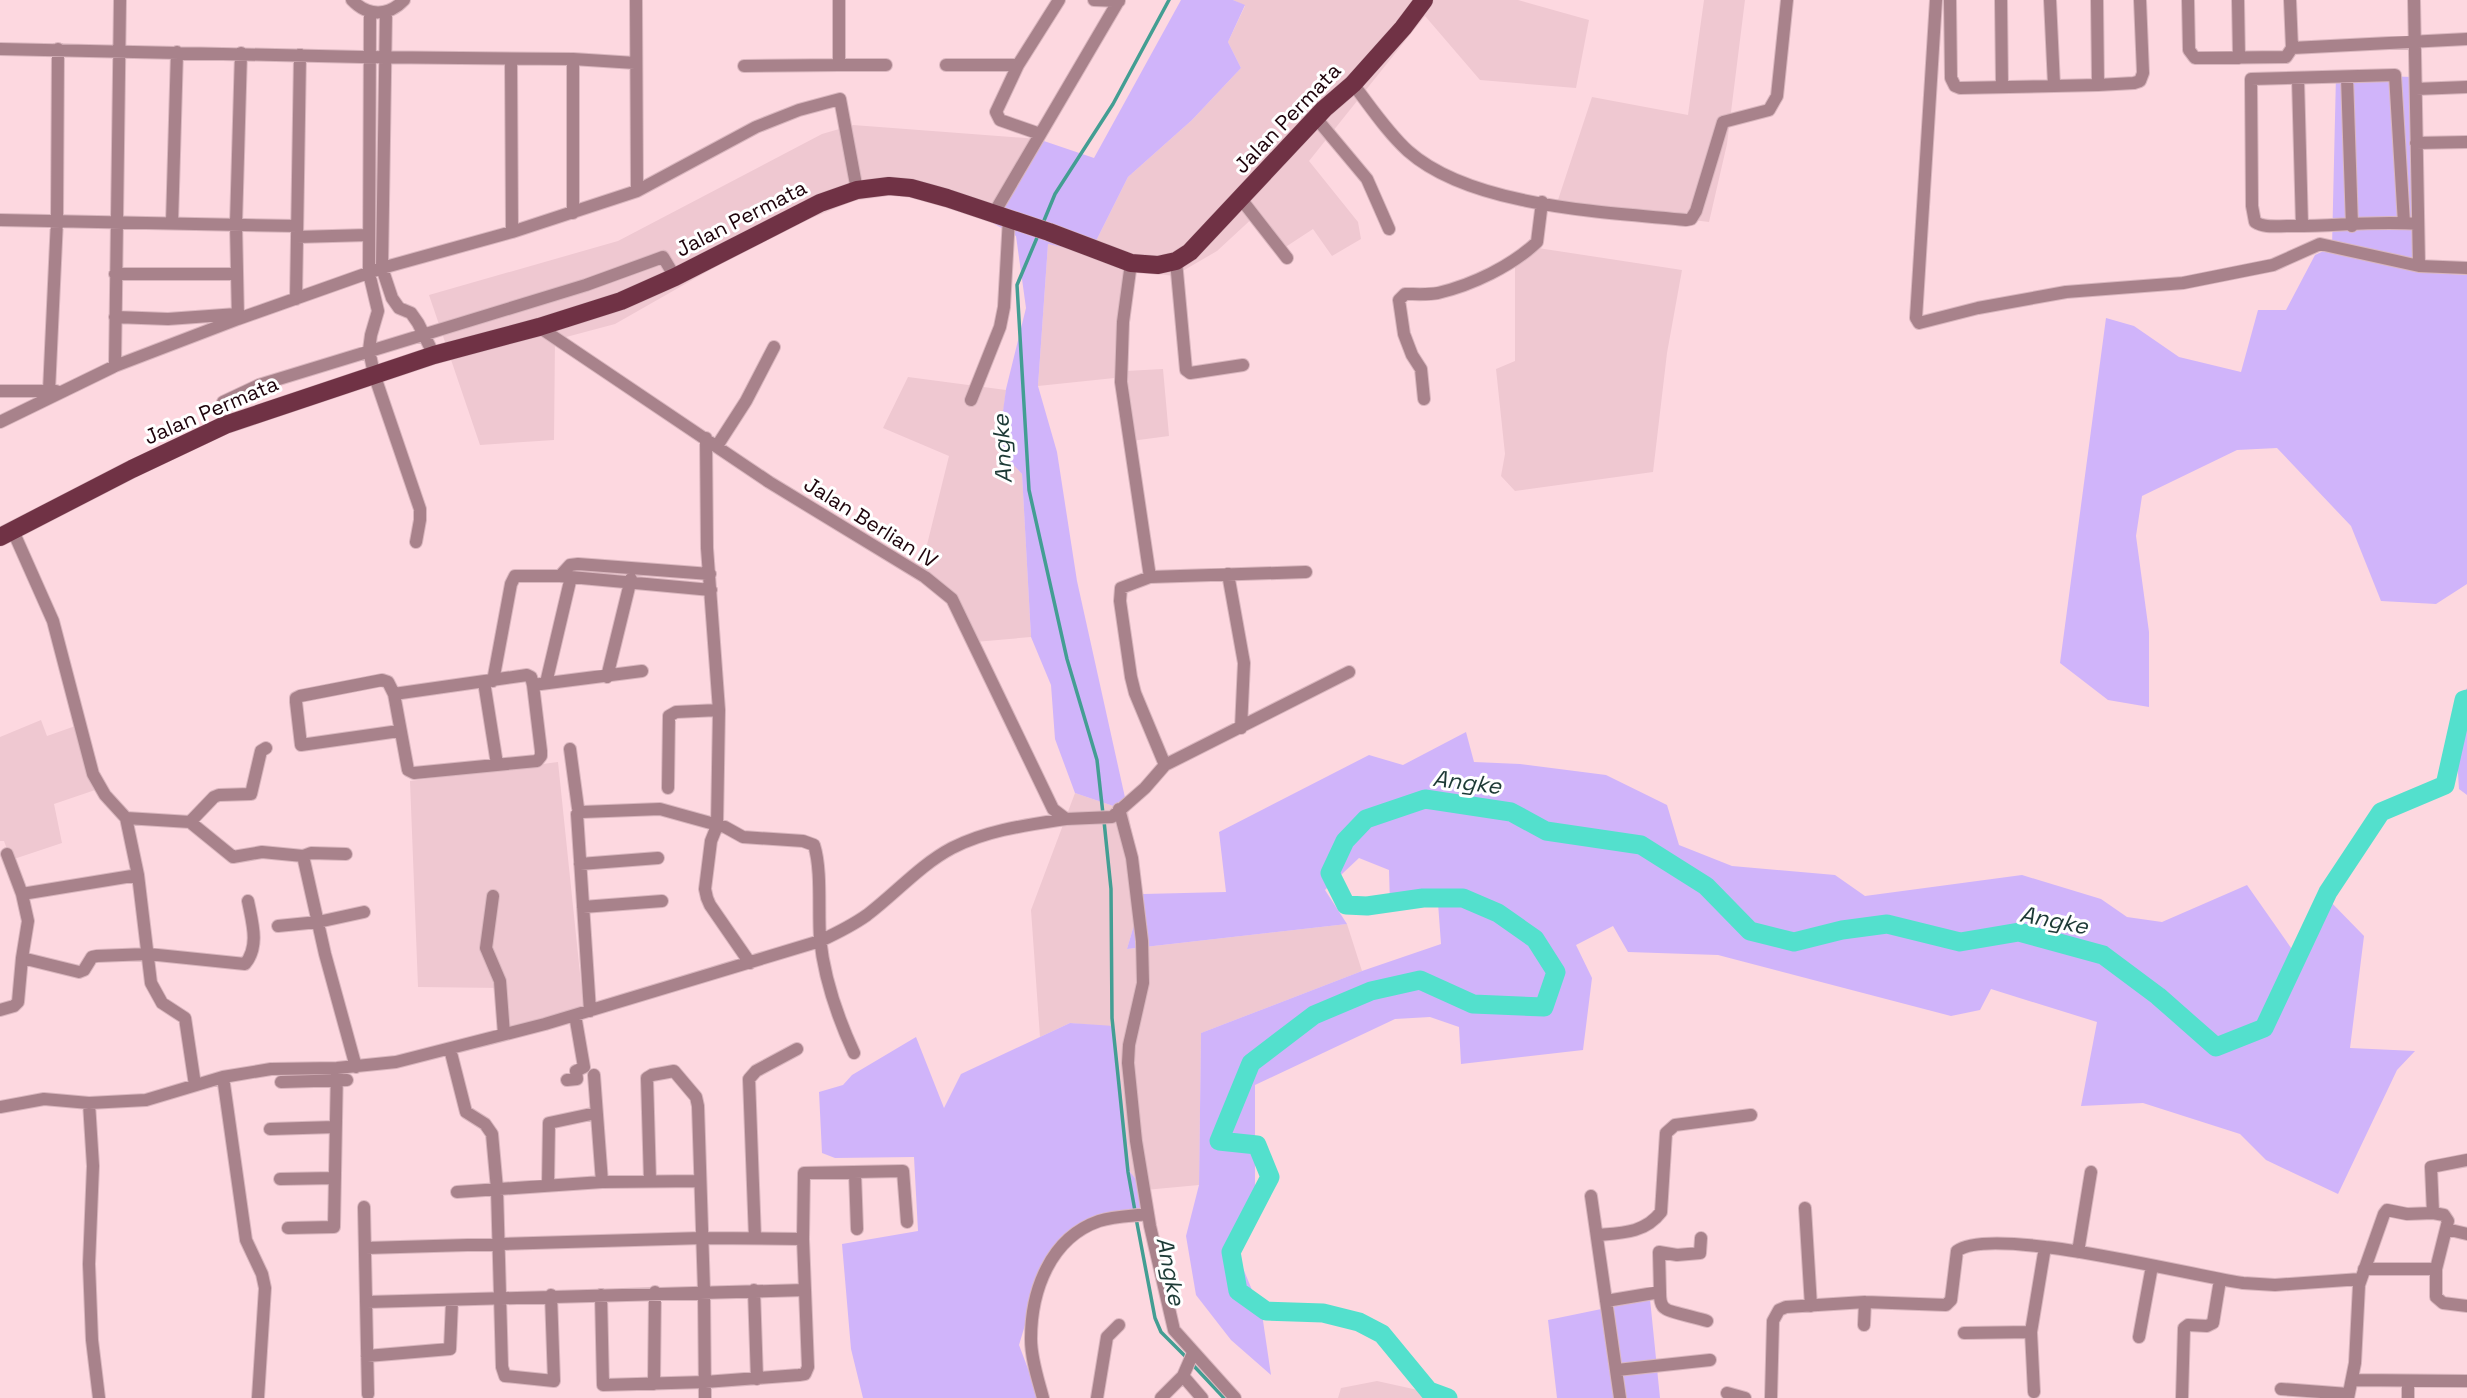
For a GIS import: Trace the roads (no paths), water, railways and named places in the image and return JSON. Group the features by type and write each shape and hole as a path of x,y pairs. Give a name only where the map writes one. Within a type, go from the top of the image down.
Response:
{"main road":[{"name":"Jalan Permata","path":"7,534 177,446 225,425 434,355 539,327 621,301 675,277 820,203 857,190 889,186 911,188 1008,218 1131,263 1158,265 1176,261 1190,252 1316,118 1353,84 1424,0"}],"street":[{"path":"115,366 120,0"},
{"path":"352,0 370,12 386,12 399,6 404,0"},
{"path":"636,0 637,191"},
{"path":"839,0 839,65"},
{"path":"1040,134 1000,120 996,116 1018,65 1059,0"},
{"path":"971,400 1000,327 1004,307 1008,218 1040,134 1119,1 1094,0"},
{"path":"1353,84 1408,150 1449,177 1484,190 1542,202 1594,211 1691,219 1696,211 1723,122 1769,110 1777,96 1787,0"},
{"path":"1936,0 1917,293 1916,318 1919,323 1978,308 2066,292 2183,283 2260,268 2320,244 2419,266 2467,268"},
{"path":"1950,0 1952,82 1960,89 2098,85 2140,81 2143,73 2140,0"},
{"path":"2001,0 2001,87"},
{"path":"2050,0 2054,85"},
{"path":"2096,0 2098,85"},
{"path":"2188,0 2189,50 2195,58 2286,57 2292,48 2290,0"},
{"path":"2238,0 2239,58"},
{"path":"2414,0 2419,266"},
{"path":"370,12 368,235 375,271 396,304 411,313 434,355"},
{"path":"386,12 375,271 378,311 369,350 374,374 420,509 416,542"},
{"path":"2292,48 2467,39"},
{"path":"0,49 573,59 635,64"},
{"path":"49,391 57,220 58,50"},
{"path":"172,223 177,52"},
{"path":"238,317 236,224 241,53"},
{"path":"296,299 300,55"},
{"path":"511,59 512,232"},
{"path":"573,59 573,213"},
{"path":"744,66 886,65"},
{"path":"946,65 1018,65"},
{"path":"2404,223 2396,76 2251,79 2253,219 2260,225 2418,224"},
{"path":"2347,77 2352,226"},
{"path":"2298,79 2302,226"},
{"path":"2416,89 2467,87"},
{"path":"0,422 115,366 238,317 375,271 512,232 637,191 756,127 799,110 840,99 857,190"},
{"path":"1316,118 1367,179 1389,229"},
{"path":"2416,143 2467,142"},
{"path":"1241,199 1287,258"},
{"path":"1424,399 1421,369 1404,334 1399,300 1401,296 1436,294 1458,287 1512,260 1537,242 1542,202"},
{"path":"0,220 236,224 297,232 368,235"},
{"path":"223,402 258,386 586,285 663,257 675,277"},
{"path":"1176,261 1186,370 1197,372 1243,365"},
{"path":"1131,263 1123,323 1121,382 1150,577"},
{"path":"115,274 237,274"},
{"path":"508,308 509,335"},
{"path":"115,317 238,317"},
{"name":"Jalan Berlian IV","path":"539,327 769,482 925,577 952,599 1053,809 1066,820"},
{"path":"718,446 746,401 774,347"},
{"path":"0,391 66,390"},
{"path":"706,438 705,499 719,710 718,826 711,841 705,889 710,905 750,963"},
{"path":"7,534 53,621 98,785 127,818 138,875 151,983 162,1003 185,1018 195,1085"},
{"path":"399,731 301,745 296,698 382,680 388,682 394,694 406,767 410,772 537,761 541,756 539,684 570,565 710,574"},
{"path":"607,677 633,568"},
{"path":"1165,765 1135,693 1119,601 1121,588 1150,577 1306,572"},
{"path":"1228,574 1244,663 1241,728"},
{"path":"497,764 489,682 513,578 520,575 565,576 711,590"},
{"path":"394,694 527,675 539,684 642,671"},
{"path":"281,1082 340,1076 356,1067 396,1062 450,1049 590,1011 820,941 869,914 918,872 949,850 995,832 1116,813 1145,788 1165,765 1349,672"},
{"path":"668,788 669,716 676,712 719,710"},
{"path":"190,822 219,794 251,794 261,751 266,748"},
{"path":"570,749 578,808 582,812 660,808 725,827 743,838 803,841 814,845 820,941 833,1002 854,1053"},
{"path":"1116,813 1132,858 1142,941 1143,983 1129,1045 1128,1063 1143,1214 1169,1317 1202,1398"},
{"path":"590,1011 577,817 655,815"},
{"path":"127,818 190,822 233,857 262,852 303,856 311,853 346,854"},
{"path":"0,1010 18,1002 28,920 22,894 7,854"},
{"path":"303,856 356,1067"},
{"path":"580,864 658,858"},
{"path":"22,894 138,875"},
{"path":"493,896 486,948 500,981 505,1034"},
{"path":"22,958 79,972 84,970 95,956 148,954 244,964 254,948 248,901"},
{"path":"583,907 662,901"},
{"path":"278,926 318,922 364,912"},
{"path":"567,1080 577,1079 576,1071 583,1067 575,1015"},
{"path":"450,1049 466,1111 485,1124 492,1135 497,1189 503,1373 509,1378 554,1381 551,1295"},
{"path":"755,1238 749,1079 756,1071 797,1049"},
{"path":"0,1107 44,1099 89,1103 146,1100 223,1077 271,1069 340,1076"},
{"path":"650,1181 647,1078 674,1071 698,1101 705,1398"},
{"path":"594,1075 602,1182"},
{"path":"288,1228 334,1227 335,1127 340,1076"},
{"path":"223,1077 246,1240 262,1274 265,1288 258,1398"},
{"path":"89,1103 93,1166 89,1264 92,1340 99,1398"},
{"path":"548,1186 549,1123 596,1113"},
{"path":"1598,1235 1630,1232 1644,1227 1654,1221 1661,1212 1667,1133 1675,1125 1751,1115"},
{"path":"270,1129 335,1127"},
{"path":"2433,1213 2431,1167 2467,1160"},
{"path":"601,1295 603,1385 705,1382 799,1375 807,1371 804,1173 903,1171 907,1222"},
{"path":"2078,1252 2091,1172"},
{"path":"855,1173 857,1229"},
{"path":"280,1179 335,1178"},
{"path":"457,1192 602,1182 701,1181"},
{"path":"1591,1196 1620,1398"},
{"path":"364,1207 368,1394"},
{"path":"1805,1208 1811,1306"},
{"path":"2281,1389 2348,1396 2352,1380 2362,1274 2385,1212 2433,1213 2446,1217 2448,1222 2436,1269 2435,1292 2438,1301 2467,1306"},
{"path":"1042,1398 1031,1341 1037,1291 1046,1267 1064,1241 1077,1232 1098,1222 1143,1214"},
{"path":"2446,1229 2467,1234"},
{"path":"366,1248 702,1238 803,1239"},
{"path":"1701,1238 1700,1253 1677,1255 1658,1252 1660,1292 1662,1306 1666,1310 1707,1321"},
{"path":"1771,1398 1775,1314 1786,1307 1865,1301 1946,1305 1951,1300 1956,1254 1960,1248 1987,1243 2045,1247 2220,1280 2275,1285 2362,1274 2436,1269"},
{"path":"2034,1392 2031,1332 2045,1247"},
{"path":"2139,1336 2152,1266"},
{"path":"2182,1398 2184,1328 2188,1325 2210,1326 2213,1322 2220,1280"},
{"path":"754,1290 757,1379"},
{"path":"367,1301 452,1301 551,1295 805,1290"},
{"path":"654,1384 655,1292"},
{"path":"1606,1301 1660,1292"},
{"path":"367,1356 450,1349 452,1301"},
{"path":"1864,1325 1865,1301"},
{"path":"1097,1398 1107,1337 1119,1325"},
{"path":"1964,1333 2031,1332"},
{"path":"1617,1370 1710,1360"},
{"path":"1161,1398 1189,1363"},
{"path":"1189,1363 1235,1398"},
{"path":"2352,1380 2467,1381"},
{"path":"2408,1381 2408,1398"},
{"path":"1727,1393 1745,1398"}],"waterway":[{"name":"Angke","path":"1043,223 1055,194 1113,104 1169,0"},
{"name":"Angke","path":"1039,233 1017,285 1029,490 1067,659 1097,760 1103,814"},
{"name":"Angke","path":"1448,1398 1429,1391 1382,1334 1359,1322 1323,1313 1266,1311 1238,1291 1231,1252 1270,1177 1257,1145 1219,1141 1251,1063 1314,1015 1371,991 1420,980 1473,1004 1544,1007 1556,972 1535,939 1498,913 1463,898 1423,898 1367,906 1346,905 1330,873 1345,841 1366,819 1425,799 1511,812 1546,831 1641,845 1706,886 1750,931 1794,942 1842,930 1887,924 1960,942 2019,932 2103,955 2158,996 2216,1047 2264,1028 2328,892 2381,812 2445,785 2464,700 2467,699"},
{"name":"Angke","path":"1104,821 1111,889 1112,1018 1128,1172 1135,1211"},
{"name":"Angke","path":"1136,1218 1155,1318 1161,1332 1187,1358"},
{"name":"Angke","path":"1192,1364 1224,1398"}]}
